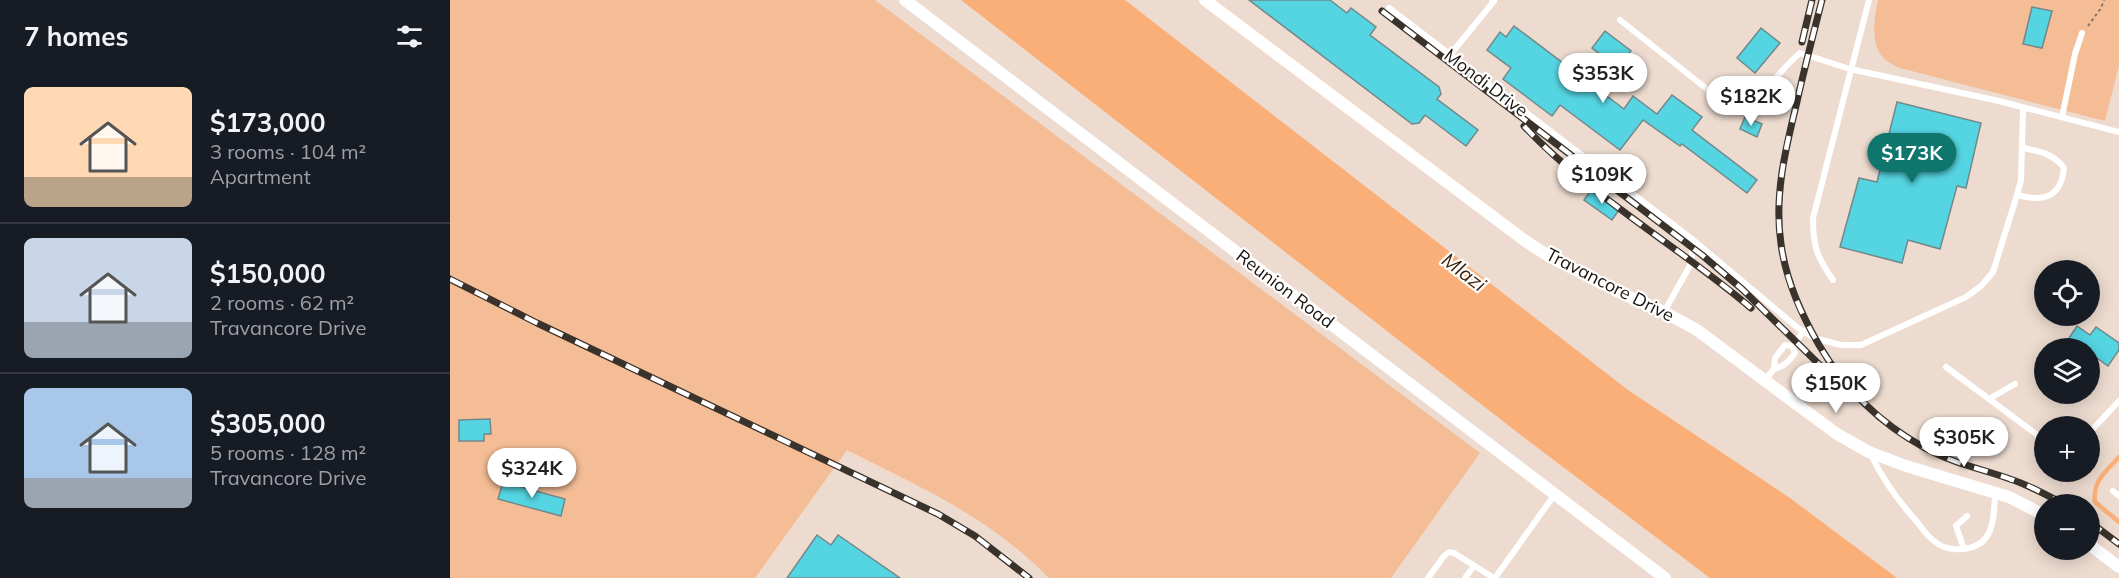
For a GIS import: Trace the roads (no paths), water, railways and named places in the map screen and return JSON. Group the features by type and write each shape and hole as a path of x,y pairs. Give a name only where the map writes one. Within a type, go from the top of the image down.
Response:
{"street":[{"name":"Reunion Road","path":"905,0 1665,578"},
{"name":"Travancore Drive","path":"1205,0 1524,240 1550,256 1697,330 1837,434 1869,452 1906,466 2009,496 2034,509"},
{"path":"2100,553 2119,567"}],"lane":[{"path":"1450,55 1494,0"},
{"path":"1833,280 1815,252 1813,218 1869,0"},
{"name":"Mondi Drive","path":"1389,8 1692,239 1803,331 1814,338 1841,345 1861,345 1966,297 1981,286 1993,272 2021,180 2023,109"},
{"path":"1620,20 1724,101 1738,103 1754,100 1800,53 1850,69 1999,101 2119,132"},
{"path":"2062,117 2075,54 2082,33"},
{"path":"2017,195 2035,200 2050,194 2058,188 2064,168 2058,159 2023,148"},
{"path":"1664,312 1692,262 1692,239"},
{"path":"1792,346 1803,331"},
{"path":"1774,369 1775,358 1785,345 1792,346"},
{"path":"1765,380 1774,369 1784,366 1795,353 1792,346"},
{"path":"1946,367 2034,433"},
{"path":"1989,399 2015,384"},
{"path":"2100,421 2119,401"},
{"path":"1869,452 1880,475 1906,509 1933,540 1951,550 1970,549 1984,541 1991,526 1995,492"},
{"path":"1428,578 1449,552 1494,578 1555,494"},
{"path":"1964,549 1956,526 1967,516"},
{"path":"1465,578 1474,566"}],"water":[{"name":"Mlazi","path":"961,0 1125,0 1628,390 1790,498 1897,578 1710,578 1522,436"}],"waterway":[{"path":"2119,457 2101,477 2095,495 2095,502 2119,522"}],"railway":[{"path":"1802,42 1812,0"},
{"path":"1822,0 1788,140 1780,192 1781,244 1795,297 1819,345 1840,376 1865,404 1893,428 1935,453 2017,481 2045,494"},
{"path":"1382,11 1702,255 1742,289 1831,376"},
{"path":"1524,126 1577,176 1751,308"},
{"path":"450,279 537,323 938,514 975,536 1029,578"},
{"path":"2100,530 2119,544"}]}
